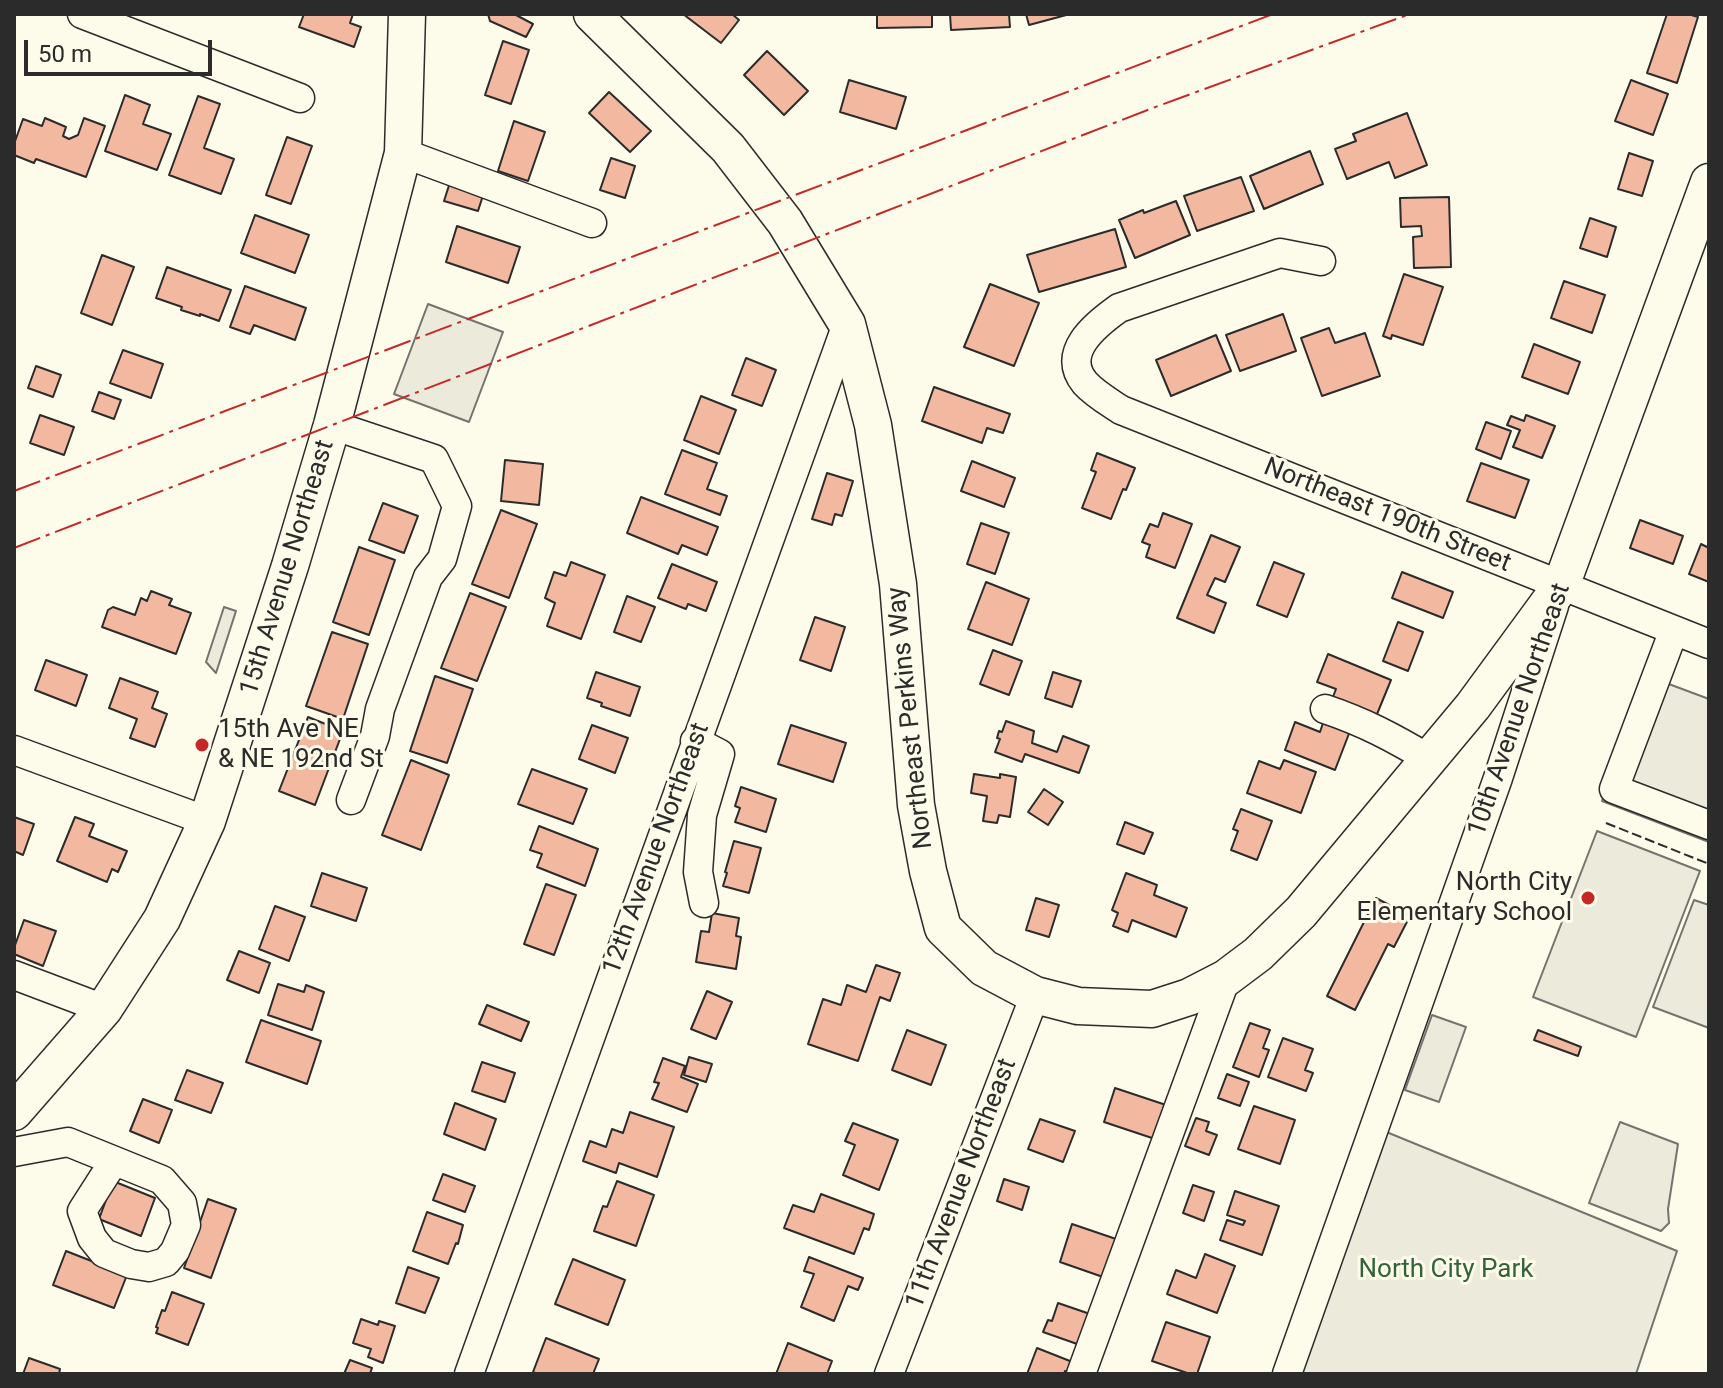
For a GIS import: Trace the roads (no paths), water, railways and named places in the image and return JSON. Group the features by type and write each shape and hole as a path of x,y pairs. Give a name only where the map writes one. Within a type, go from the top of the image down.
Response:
{"main road":[{"name":"15th Avenue Northeast","path":"14,1112 104,1009 162,919 207,821 332,425 403,153 407,14"},
{"name":"Northeast Perkins Way","path":"592,14 728,148 785,222 847,324 873,425 898,584 916,805 933,894 943,928 984,968 1035,995 1078,1006 1152,1009 1189,997 1226,978 1258,954 1301,912 1473,706 1561,586"},
{"name":"10th Avenue Northeast","path":"1561,586 1699,241 1709,182"}],"street":[{"path":"82,14 300,98"},
{"path":"403,153 592,223"},
{"name":"Northeast 190th Street","path":"1321,261 1280,253 1119,308 1098,323 1085,339 1075,357 1077,370 1086,385 1121,410 1709,644"},
{"name":"12th Avenue Northeast","path":"469,1374 847,324"},
{"path":"332,425 434,459 457,506 442,559 428,577 351,800"},
{"name":"10th Avenue Northeast","path":"1287,1374 1493,793 1561,586"},
{"path":"1674,630 1614,789 1709,825"},
{"path":"1325,709 1359,720 1429,759"},
{"path":"695,741 720,754 702,815 698,872 704,903"},
{"path":"14,750 207,821"},
{"path":"14,975 104,1009"},
{"path":"1081,1374 1226,978"},
{"name":"11th Avenue Northeast","path":"889,1374 1035,995"},
{"path":"14,1152 68,1142 114,1161"}],"place":[{"name":"15th Ave NE & NE 192nd St","path":"202,745"},
{"name":"North City Elementary School","path":"1588,898"}],"park label":[{"name":"North City Park","path":"1446,1270"}]}
